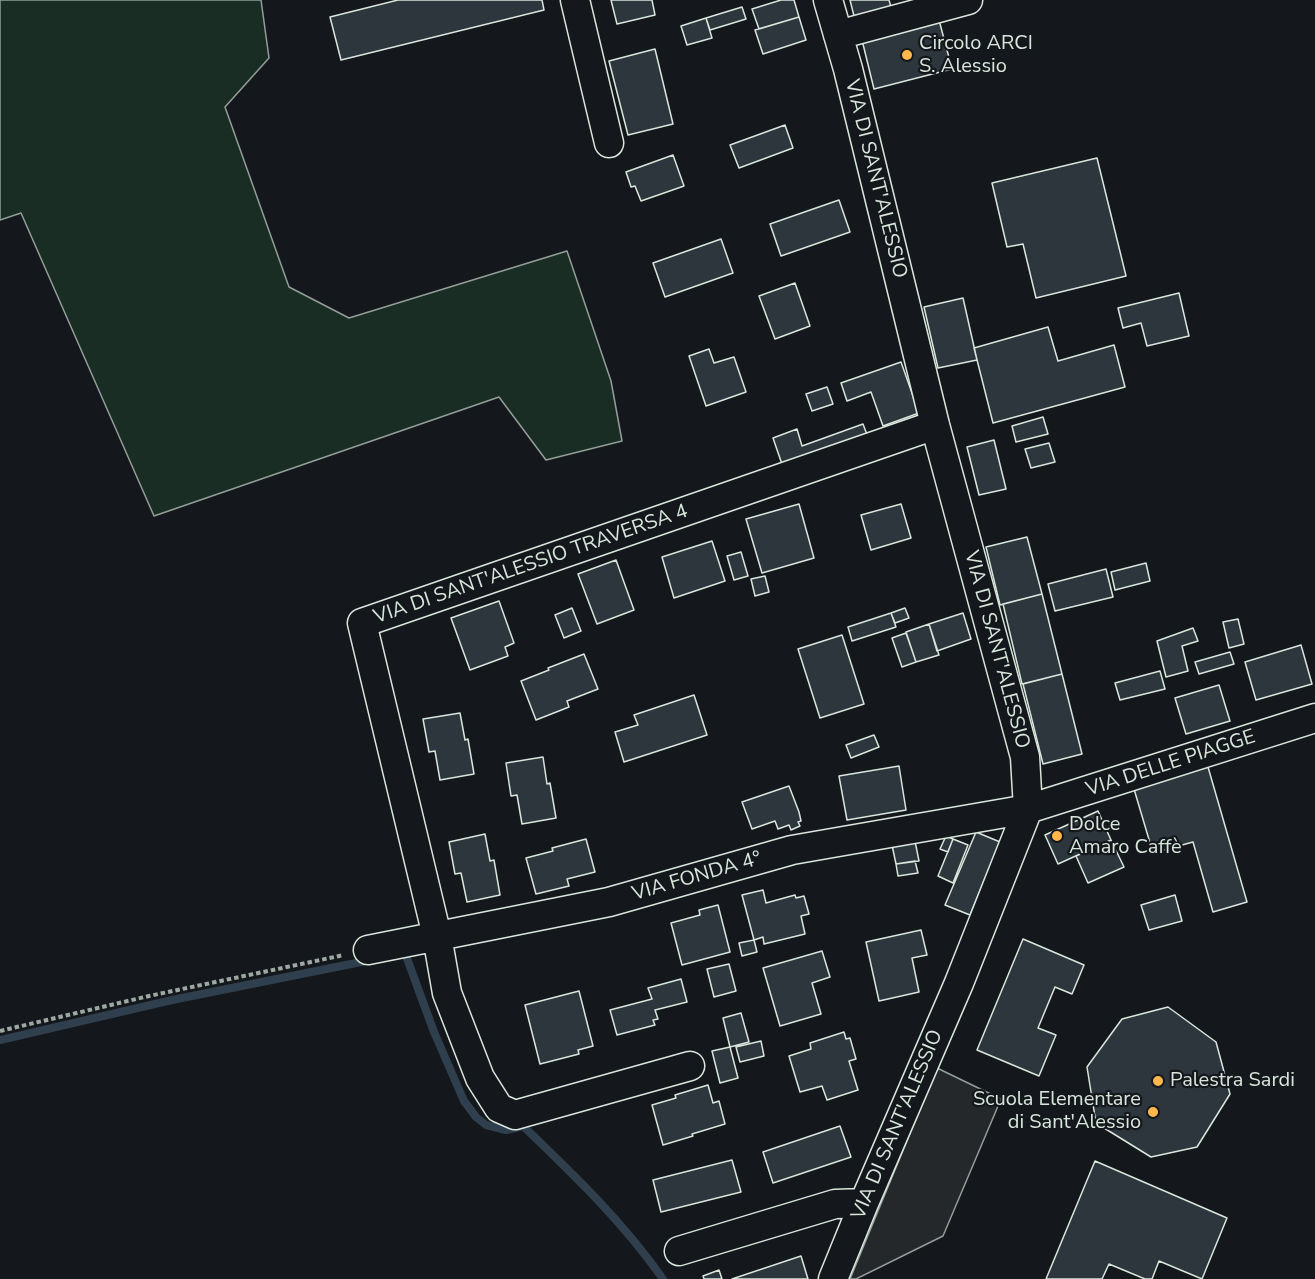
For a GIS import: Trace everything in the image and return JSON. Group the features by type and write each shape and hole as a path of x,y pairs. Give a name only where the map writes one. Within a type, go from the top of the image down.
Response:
{"street":[{"path":"575,0 609,143"},
{"name":"VIA DI SANT'ALESSIO","path":"828,0 854,92 935,425 1025,757 1028,808 959,983 833,1279"},
{"path":"838,35 968,0"},
{"name":"VIA DI SANT'ALESSIO TRAVERSA 4","path":"437,936 362,624 935,425"},
{"name":"VIA DELLE PIAGGE","path":"1028,808 1315,718"},
{"name":"VIA FONDA 4°","path":"368,950 609,902 792,850 1028,808"},
{"path":"437,936 447,993 480,1078 499,1108 524,1112 690,1066"},
{"path":"679,1251 835,1204 864,1203"}],"path":[{"path":"0,1031 149,996 368,950"}],"green space":[{"path":"0,0 261,0 269,58 225,107 289,287 349,318 567,251 611,381 622,441 546,460 499,397 154,516 21,213 0,220"}],"shaded area":[{"path":"937,1068 1001,1099 943,1236 856,1279 850,1279"}],"building":[{"path":"398,0 542,0 544,10 341,60 330,17"},
{"path":"611,0 652,0 655,15 617,24"},
{"path":"781,0 794,0 799,17 759,29 752,9"},
{"path":"850,0 889,0 892,11 855,20"},
{"path":"742,7 746,19 710,30 706,18"},
{"path":"799,17 806,40 763,54 755,30"},
{"path":"706,18 712,38 687,45 681,26"},
{"name":"Circolo ARCI S. Alessio","path":"939,20 952,69 874,89 862,40"},
{"path":"655,49 673,124 628,135 609,61"},
{"path":"785,125 793,148 739,168 730,145"},
{"path":"673,155 684,186 641,201 635,186 631,187 626,172"},
{"path":"1097,158 1126,276 1036,298 1023,244 1007,247 992,183"},
{"path":"839,200 850,232 781,256 770,224"},
{"path":"721,239 733,273 665,297 653,263"},
{"path":"795,283 810,326 775,339 759,296"},
{"path":"1179,293 1189,336 1147,346 1141,323 1123,328 1118,308"},
{"path":"963,298 977,360 938,368 924,307"},
{"path":"1048,327 1058,361 1114,345 1125,387 993,423 974,348"},
{"path":"709,349 714,363 734,357 746,392 706,406 689,356"},
{"path":"901,362 919,413 883,426 871,392 847,401 841,383"},
{"path":"827,387 833,404 812,411 806,394"},
{"path":"1043,417 1048,434 1016,442 1012,426"},
{"path":"863,424 869,440 784,470 773,438 797,429 802,446"},
{"path":"994,440 1006,489 979,495 967,447"},
{"path":"1049,443 1055,462 1031,468 1025,449"},
{"path":"799,504 814,558 762,573 746,519"},
{"path":"901,504 911,538 871,550 861,515"},
{"path":"1027,537 1042,594 1000,605 986,547"},
{"path":"712,541 725,581 674,598 662,557"},
{"path":"741,552 748,576 734,580 727,556"},
{"path":"616,560 634,610 597,624 578,574"},
{"path":"1146,563 1150,581 1115,590 1111,572"},
{"path":"1106,569 1113,597 1055,611 1048,584"},
{"path":"765,576 769,592 755,596 751,579"},
{"path":"1042,594 1062,674 1022,684 1003,604"},
{"path":"499,601 514,643 505,647 508,656 470,670 451,618"},
{"path":"572,608 581,631 564,638 555,615"},
{"path":"905,608 909,618 895,623 891,613"},
{"path":"891,613 896,627 852,641 848,627"},
{"path":"963,613 971,639 937,651 929,624"},
{"path":"1238,619 1244,644 1229,648 1223,622"},
{"path":"929,624 939,655 916,662 906,632"},
{"path":"1193,628 1198,641 1182,646 1188,671 1166,677 1157,641"},
{"path":"906,633 916,662 902,667 892,638"},
{"path":"842,635 864,704 820,718 798,649"},
{"path":"1301,645 1312,684 1256,700 1245,662"},
{"path":"1230,652 1234,664 1199,674 1195,662"},
{"path":"584,654 598,689 567,701 569,707 536,720 521,681"},
{"path":"1160,671 1165,689 1120,700 1115,683"},
{"path":"1062,674 1082,754 1043,764 1023,684"},
{"path":"1219,685 1230,721 1186,734 1175,698"},
{"path":"694,695 707,735 624,762 615,732 638,725 634,715"},
{"path":"460,713 465,740 468,739 474,774 440,780 435,751 429,752 423,719"},
{"path":"874,735 879,747 851,758 846,745"},
{"path":"543,757 556,818 522,824 517,795 511,796 506,763"},
{"path":"899,766 906,810 847,820 839,776"},
{"path":"1208,767 1247,902 1213,912 1193,842 1153,853 1134,789"},
{"path":"789,786 799,812 800,826 791,830 789,825 778,829 775,821 752,829 742,802"},
{"path":"1098,811 1111,840 1058,864 1045,835"},
{"path":"976,832 1000,842 970,915 945,905"},
{"path":"485,834 490,861 494,860 500,895 467,902 461,873 455,874 449,842"},
{"path":"946,836 953,839 948,852 940,849"},
{"path":"586,839 595,872 567,879 569,886 536,894 526,858"},
{"path":"953,839 968,845 953,883 938,876"},
{"path":"1111,840 1124,867 1088,883 1076,856"},
{"path":"915,841 919,861 896,864 892,845"},
{"path":"915,861 918,873 898,876 896,864"},
{"path":"763,890 766,903 795,895 796,898 804,896 809,914 801,916 805,934 764,944 763,937 754,940 742,895"},
{"path":"1175,895 1182,921 1149,930 1141,905"},
{"path":"718,905 730,952 682,965 671,923 700,915 699,910"},
{"path":"921,930 927,955 912,958 919,992 879,1001 866,942"},
{"path":"1023,939 1084,965 1072,994 1055,987 1038,1028 1056,1035 1039,1076 977,1050"},
{"path":"754,940 757,952 742,956 739,943"},
{"path":"822,951 830,977 812,983 821,1014 780,1026 763,968"},
{"path":"729,964 736,991 714,997 707,969"},
{"path":"681,979 687,1002 655,1010 658,1019 653,1020 655,1025 617,1035 610,1010 652,999 648,988"},
{"path":"579,991 593,1046 578,1050 579,1054 540,1064 525,1005"},
{"name":"Palestra Sardi","path":"1168,1007 1216,1042 1230,1094 1197,1147 1151,1157 1096,1123 1087,1067 1122,1019"},
{"path":"741,1013 749,1042 730,1047 723,1018"},
{"path":"844,1032 846,1039 850,1038 856,1059 849,1061 858,1090 827,1100 822,1086 800,1092 789,1056 811,1049 810,1043"},
{"path":"761,1041 764,1056 740,1062 736,1047"},
{"path":"730,1047 738,1078 720,1083 712,1051"},
{"path":"708,1085 713,1103 719,1101 725,1124 663,1145 652,1105"},
{"path":"840,1126 851,1157 773,1183 763,1152"},
{"path":"732,1160 741,1192 661,1212 653,1180"},
{"path":"1095,1161 1227,1218 1202,1279 1159,1261 1152,1279 1145,1279 1109,1264 1102,1279 1046,1279"},
{"path":"801,1256 808,1279 732,1279"},
{"path":"719,1270 722,1279 704,1279 703,1276"}],"waterway":[{"path":"400,954 405,953 434,1032 464,1101 476,1117 486,1125 506,1130 523,1126 614,1218 663,1279"},
{"path":"0,1040 172,1000 371,960"}],"place":[{"name":"Circolo ARCI S. Alessio","path":"907,55"},
{"name":"Dolce Amaro Caffè","path":"1057,836"},
{"name":"Palestra Sardi","path":"1158,1081"},
{"name":"Scuola Elementare di Sant'Alessio","path":"1153,1112"}]}
